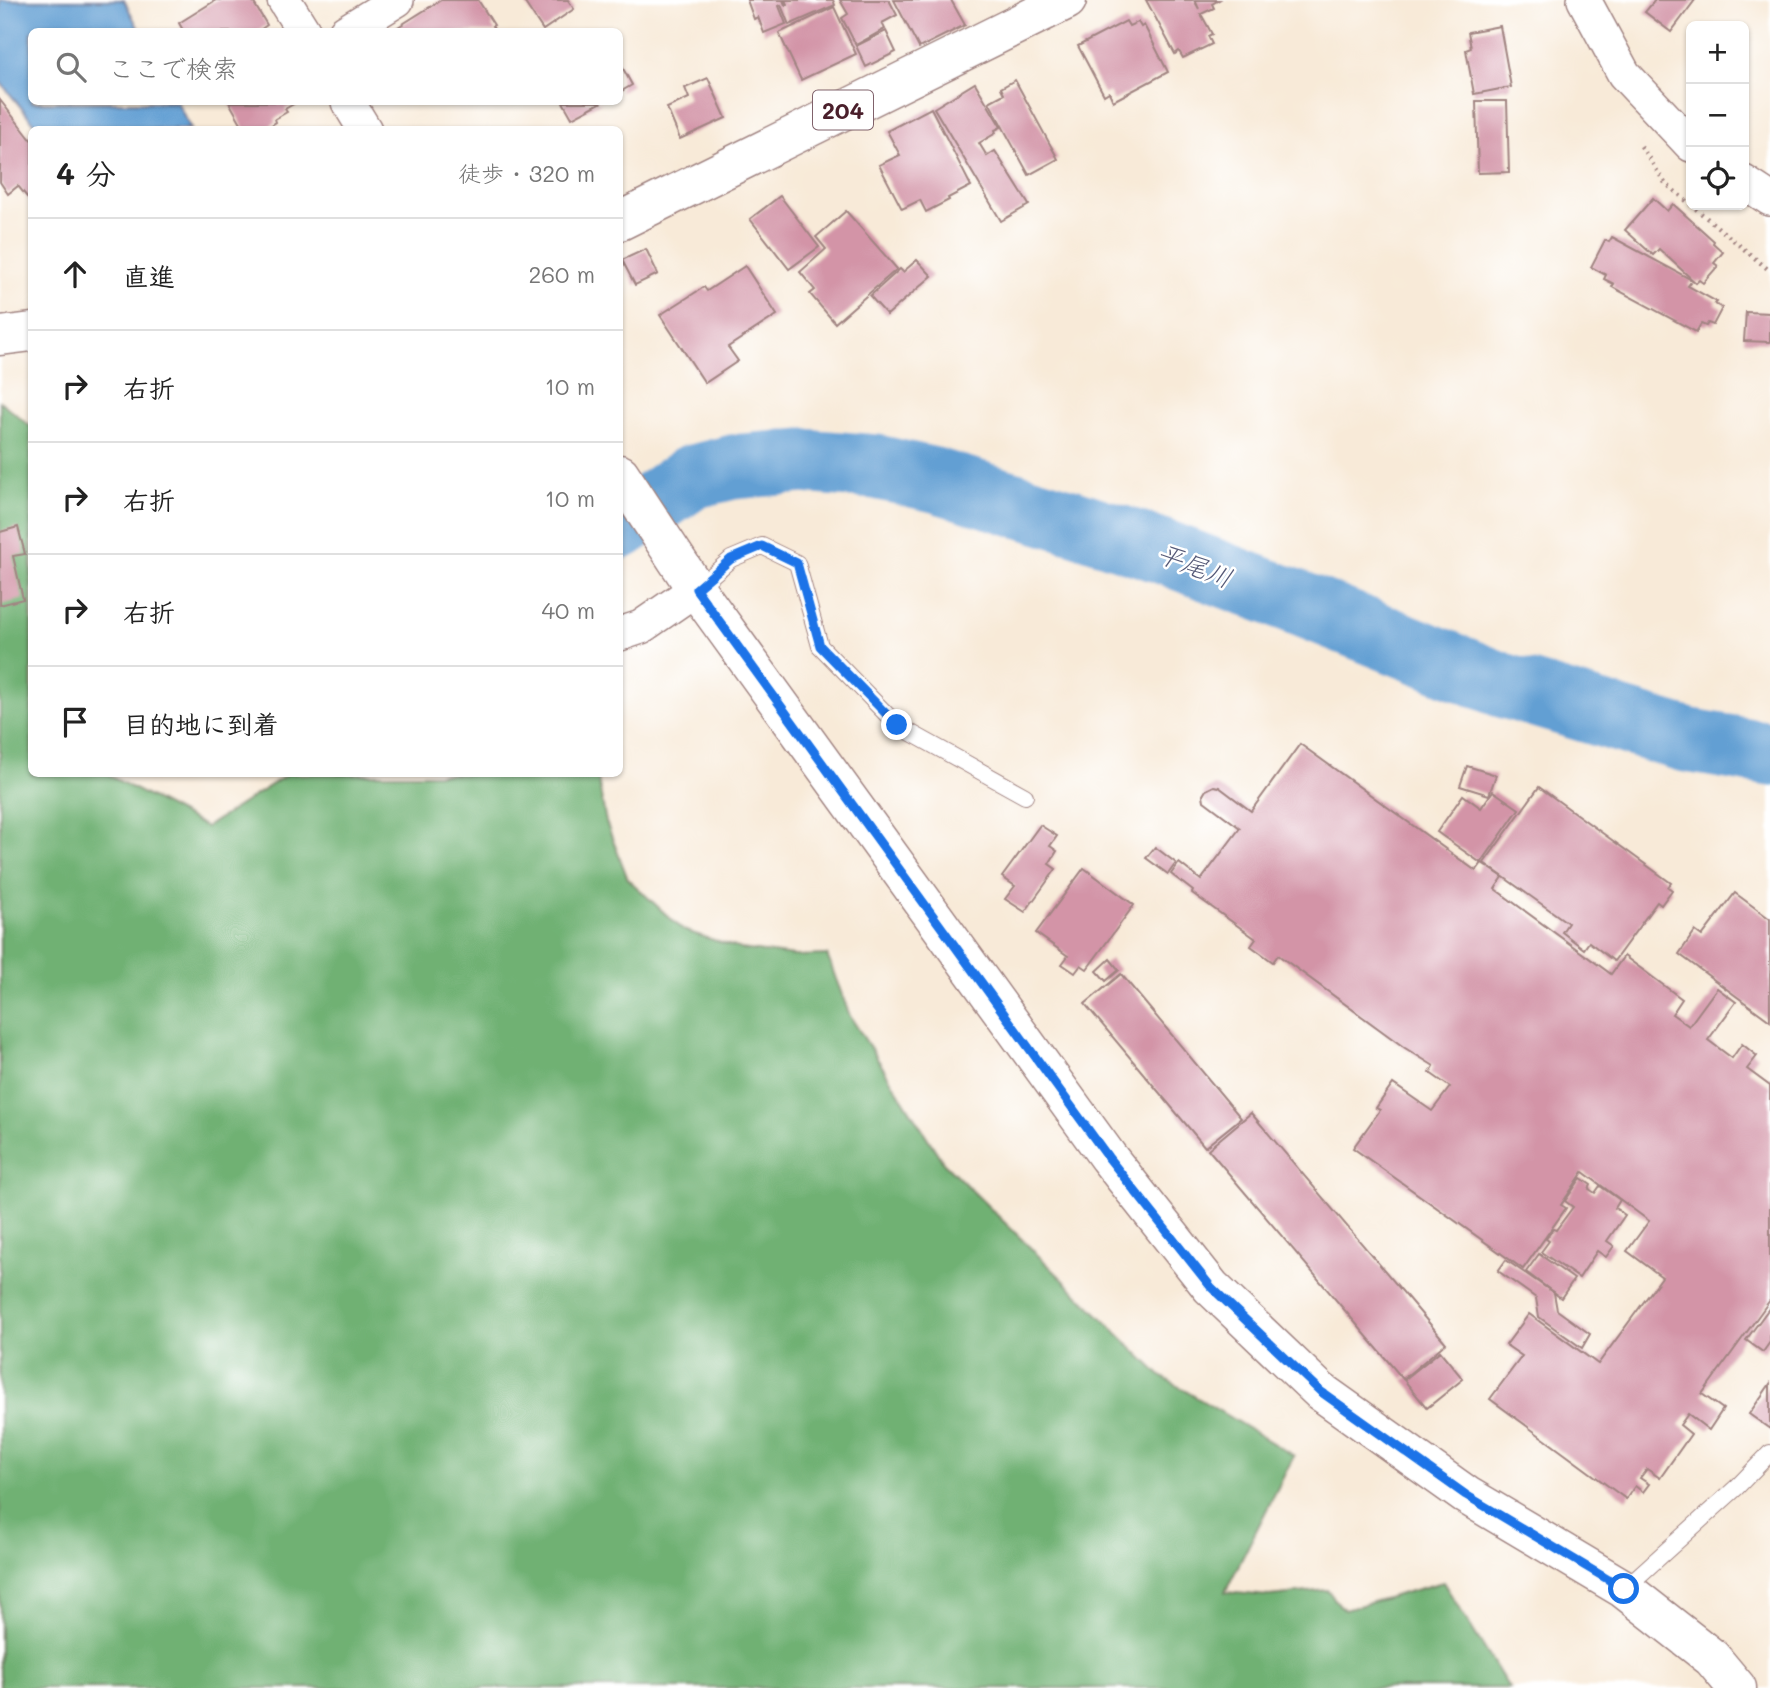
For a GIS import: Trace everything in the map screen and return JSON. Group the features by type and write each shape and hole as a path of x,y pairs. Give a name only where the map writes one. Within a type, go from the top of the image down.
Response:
{"main road":[{"name":"204","path":"623,220 1068,0"},
{"path":"0,336 28,332"},
{"path":"626,485 687,575 1108,1157 1211,1287 1320,1391 1466,1495 1624,1589 1712,1658 1737,1688"}],"street":[{"path":"284,0 302,28"},
{"path":"352,28 397,0"},
{"path":"1584,0 1624,74 1686,140"},
{"path":"350,105 363,126"},
{"path":"1749,185 1770,199"},
{"path":"623,633 641,627 687,575"}],"lane":[{"path":"687,575 762,546 797,563 820,646 897,725 1025,796"},
{"path":"1624,1589 1737,1487 1770,1453"}],"path":[{"path":"1638,141 1665,183 1770,271"}],"green space":[{"path":"0,401 28,424 28,777 112,777 206,827 283,777 598,777 606,822 628,879 683,930 741,949 794,956 827,955 850,1016 943,1162 1161,1376 1294,1456 1225,1592 1269,1596 1327,1590 1344,1610 1443,1582 1509,1688 0,1688"}],"water":[{"path":"0,0 124,0 138,28 28,28 28,105 179,105 189,126 37,126 0,82"}],"building":[{"path":"216,0 252,0 267,25 263,28 182,28 179,23"},
{"path":"441,0 478,0 494,25 493,28 396,28"},
{"path":"523,0 568,0 574,9 546,28 542,28"},
{"path":"747,0 783,0 785,5 785,0 833,0 835,5 789,25 781,5 779,6 786,24 764,33 758,17 754,19"},
{"path":"840,0 889,0 897,15 882,23 885,29 856,45 842,18 848,14"},
{"path":"894,0 951,0 965,25 919,48"},
{"path":"1146,0 1194,0 1199,9 1195,0 1219,0 1212,4 1214,8 1201,14 1212,34 1208,36 1212,44 1183,58 1179,51 1175,54"},
{"path":"1655,0 1695,0 1671,32 1645,12"},
{"path":"834,7 856,54 801,80 779,33"},
{"path":"1126,21 1129,26 1138,22 1141,27 1144,25 1168,72 1113,101 1109,92 1104,95 1078,46"},
{"path":"1500,26 1511,87 1474,94 1466,50 1471,48 1468,32"},
{"path":"886,31 896,52 866,67 856,46"},
{"path":"623,68 632,85 623,90"},
{"path":"708,78 726,118 680,139 667,108 689,98 685,88"},
{"path":"1015,80 1058,159 1029,175 989,102 1004,94 1001,88"},
{"path":"975,83 1001,127 979,143 987,156 995,151 1029,205 1001,221 934,108"},
{"path":"0,100 28,136 28,198 18,186 8,194 0,182"},
{"path":"1476,101 1507,101 1509,172 1478,173"},
{"path":"231,105 292,105 270,126 243,126"},
{"path":"565,105 596,105 572,118"},
{"path":"931,108 971,186 926,212 920,200 902,209 879,165 900,155 887,131"},
{"path":"780,196 819,247 789,269 750,219"},
{"path":"1653,198 1667,211 1673,204 1723,252 1714,263 1718,266 1703,283 1699,280 1696,283 1659,249 1653,255 1625,230"},
{"path":"846,211 897,269 835,323 810,294 815,290 800,272 826,249 816,237"},
{"path":"1612,237 1692,280 1688,286 1717,302 1715,304 1722,308 1713,325 1701,324 1696,332 1612,287 1614,284 1604,279 1606,275 1591,267 1605,240 1609,242"},
{"path":"646,249 658,274 635,285 623,260"},
{"path":"917,260 932,276 887,315 870,296 900,269 903,272"},
{"path":"745,266 777,315 728,347 738,361 705,383 660,315 704,287 707,291"},
{"path":"1746,312 1770,313 1770,342 1744,341"},
{"path":"18,527 25,554 13,556 23,599 0,605 0,532"},
{"path":"1300,744 1476,871 1482,863 1503,877 1495,889 1611,974 1624,956 1682,999 1672,1014 1689,1026 1717,988 1736,1002 1708,1040 1732,1058 1742,1044 1757,1056 1747,1069 1770,1086 1770,1300 1702,1394 1723,1409 1709,1430 1688,1414 1680,1425 1691,1434 1660,1478 1647,1469 1640,1478 1649,1484 1643,1492 1635,1486 1626,1499 1490,1399 1522,1356 1506,1345 1529,1314 1598,1364 1662,1277 1627,1251 1649,1221 1583,1172 1561,1205 1566,1208 1523,1269 1353,1148 1380,1110 1376,1108 1393,1084 1432,1111 1450,1087 1430,1073 1434,1066 1405,1048 1278,955 1273,962 1251,946 1256,939 1192,893 1193,891 1171,874 1179,863 1201,880 1240,828 1204,801 1206,790 1219,787 1251,811"},
{"path":"1467,766 1496,775 1489,795 1460,786"},
{"path":"1539,787 1671,883 1668,887 1672,890 1661,905 1657,902 1614,961 1589,942 1584,949 1562,932 1568,923 1484,863"},
{"path":"1493,791 1519,809 1481,863 1437,832 1463,795 1481,808"},
{"path":"1040,825 1057,836 1050,846 1057,851 1049,864 1056,869 1025,912 1005,899 1015,886 1002,877"},
{"path":"1155,847 1176,863 1168,874 1146,858"},
{"path":"1084,868 1134,905 1087,969 1081,965 1075,973 1062,964 1068,956 1036,933"},
{"path":"1735,893 1770,919 1770,1021 1679,954 1695,931 1702,936"},
{"path":"1110,959 1119,970 1106,981 1097,971"},
{"path":"1121,974 1241,1118 1205,1147 1085,1004"},
{"path":"1251,1113 1446,1343 1403,1379 1208,1149"},
{"path":"1581,1178 1591,1185 1589,1189 1595,1193 1600,1186 1620,1200 1615,1208 1625,1215 1607,1241 1614,1246 1606,1257 1597,1251 1579,1278 1541,1252 1553,1229 1556,1230 1573,1207 1565,1201"},
{"path":"1539,1254 1574,1279 1561,1298 1526,1272"},
{"path":"1506,1260 1554,1293 1557,1310 1590,1334 1582,1348 1539,1317 1536,1298 1498,1271"},
{"path":"1770,1307 1770,1342 1763,1352 1746,1340"},
{"path":"1440,1351 1463,1379 1427,1408 1404,1380"},
{"path":"1770,1384 1770,1429 1749,1414"}],"waterway":[{"name":"平尾川","path":"623,525 692,477 733,467 803,461 876,467 935,480 1164,552 1502,685 1686,740 1770,754"}],"route":[{"path":"897,725 820,646 797,563 762,546 731,559 696,589 1108,1157 1211,1287 1320,1391 1466,1495 1624,1589"}]}
